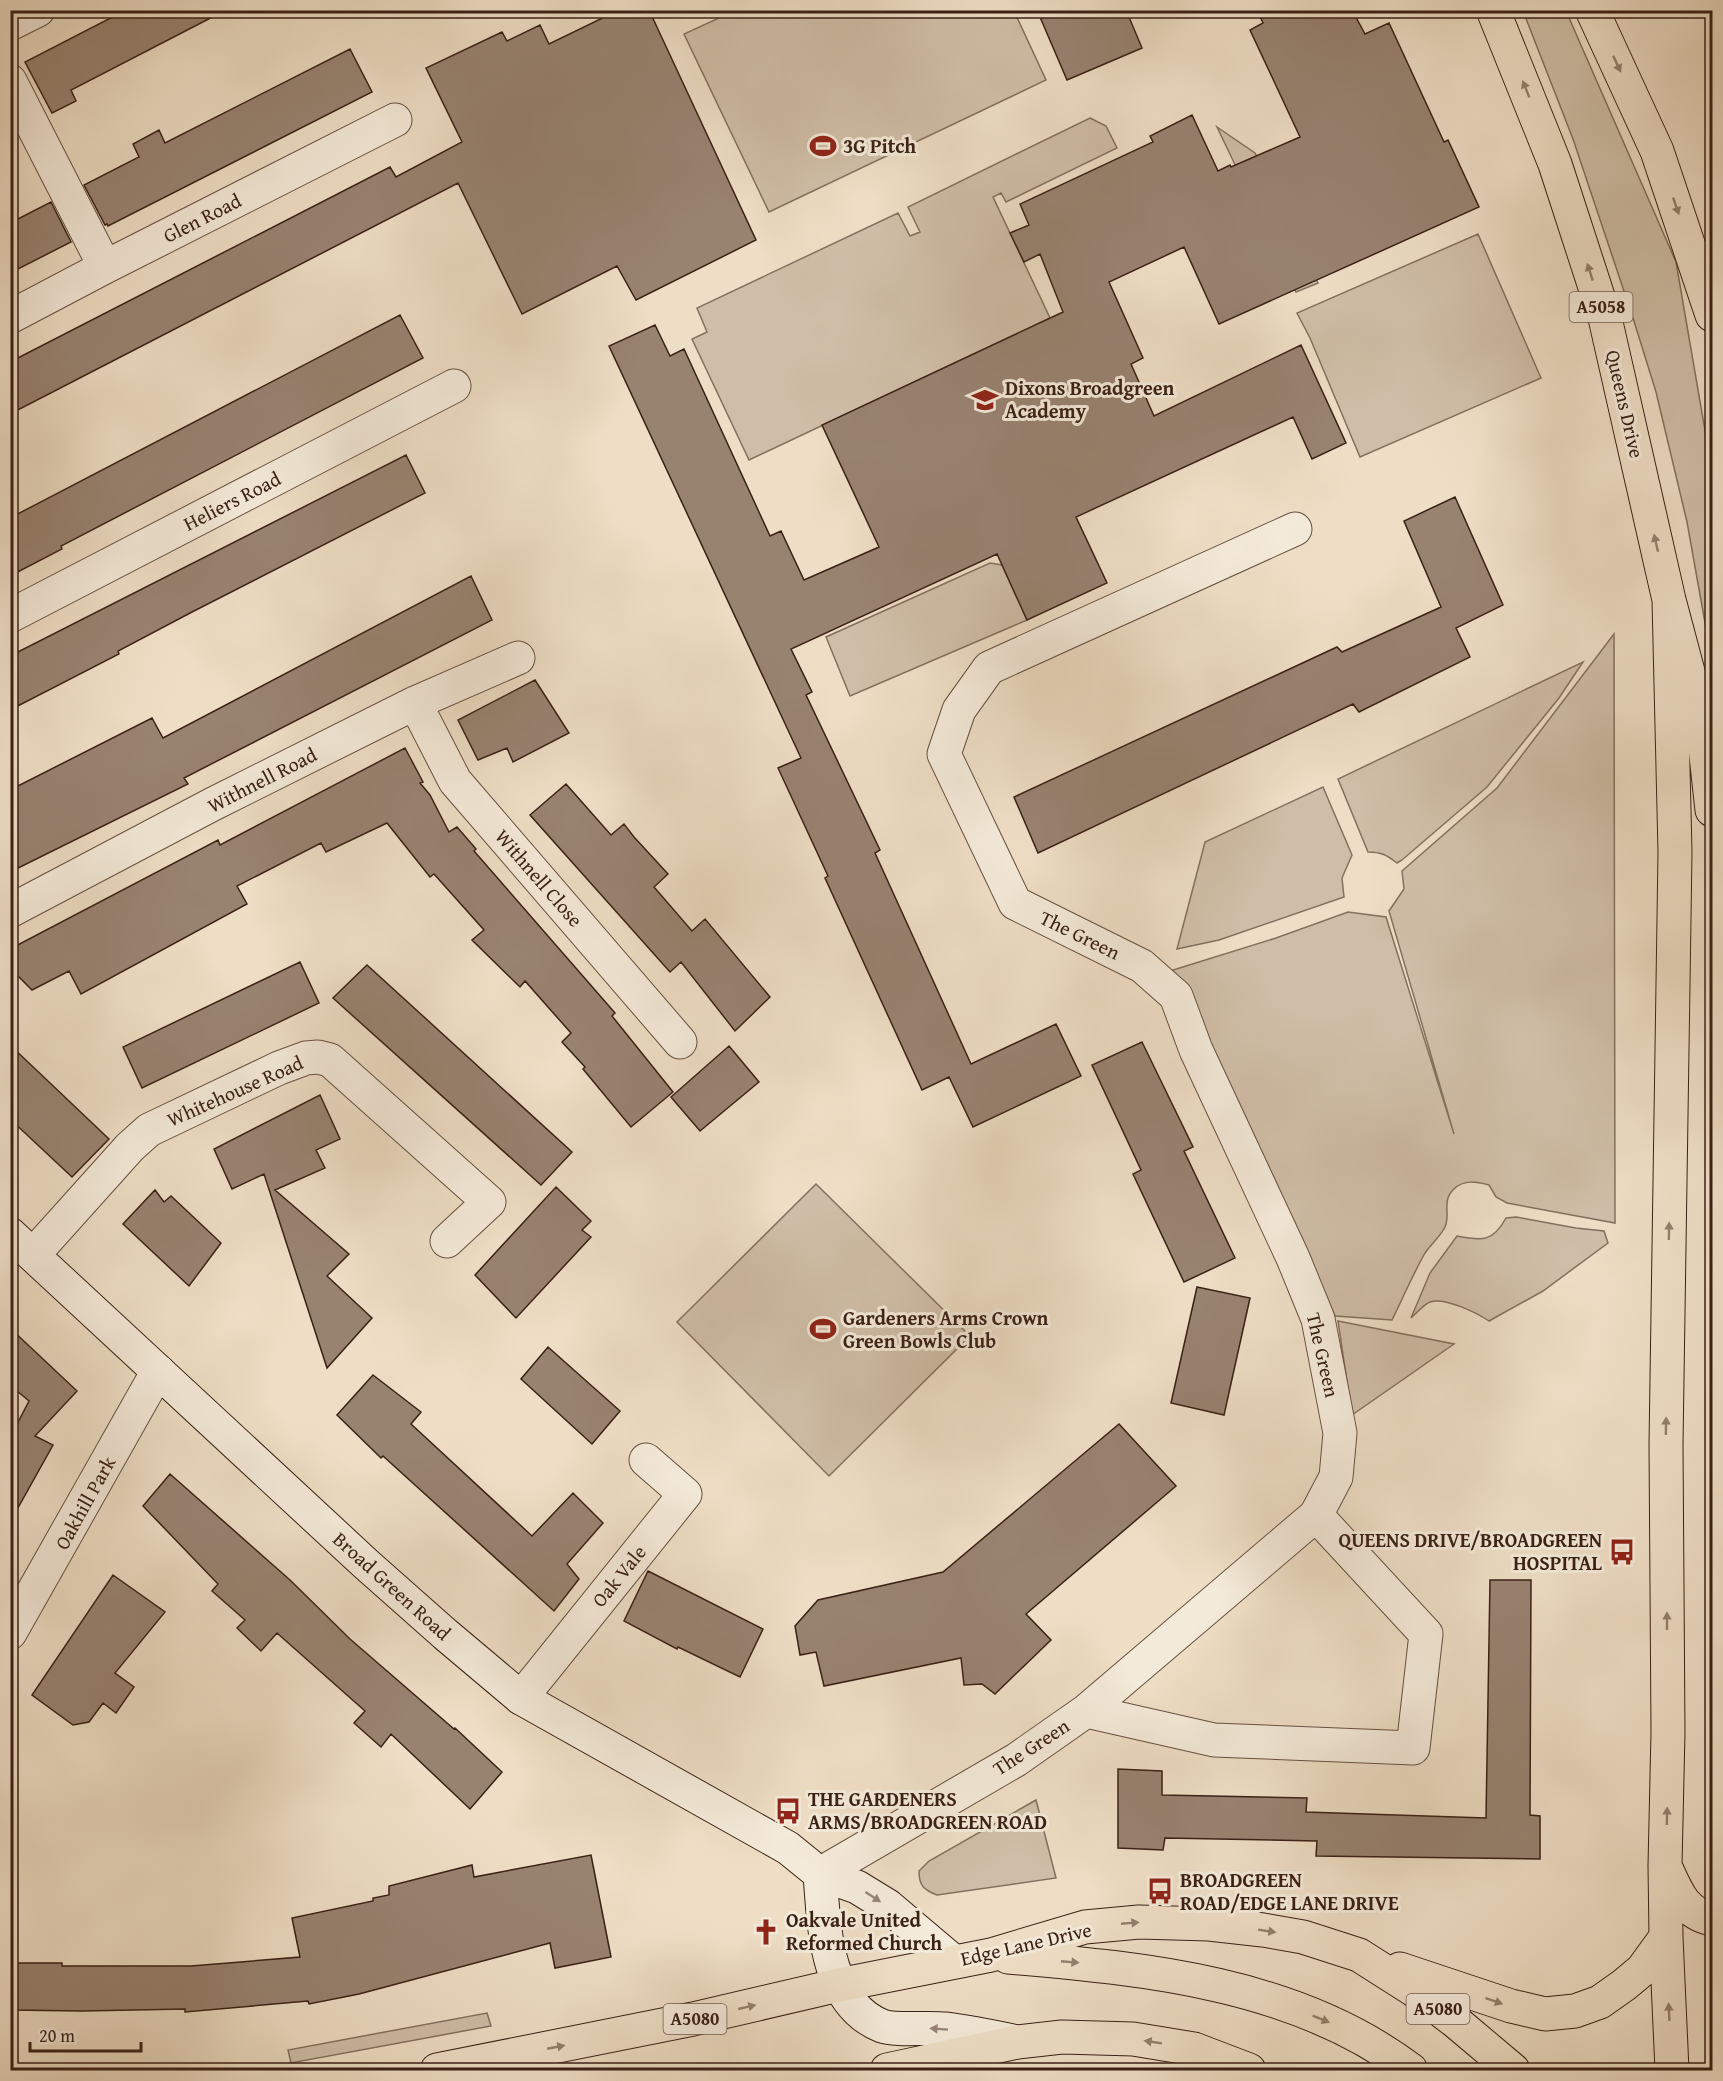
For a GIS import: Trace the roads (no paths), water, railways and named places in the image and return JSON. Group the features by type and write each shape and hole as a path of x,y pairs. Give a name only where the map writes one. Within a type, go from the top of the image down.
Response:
{"highway":[{"name":"Queens Drive","path":"1493,10 1556,164 1605,318 1669,600 1703,728 1713,810"},
{"path":"1592,10 1657,151 1713,315"},
{"path":"1669,600 1675,852 1666,1445 1668,1732 1665,1866 1672,2070"},
{"path":"1665,1866 1680,1898 1699,1916 1713,1918"},
{"name":"Edge Lane Drive","path":"437,2070 714,2015 839,1985 991,1955 1085,1927 1139,1922 1209,1924 1263,1930 1303,1937 1359,1954 1414,1990 1513,2070"},
{"path":"1359,1954 1511,2006 1545,2014 1575,2011 1600,2002 1642,1970 1666,1937"},
{"path":"991,1955 1086,1964 1215,1984 1267,1998 1342,2027 1411,2070"},
{"path":"887,2070 1017,2042 1062,2037 1133,2039 1194,2049 1249,2070"}],"street":[{"path":"10,24 38,10"},
{"path":"10,81 105,267"},
{"name":"Glen Road","path":"10,317 395,120"},
{"name":"Heliers Road","path":"10,616 454,386"},
{"name":"The Green","path":"820,1874 1016,1760 1086,1711 1316,1515 1336,1477 1340,1433 1318,1319 1293,1258 1196,1050 1176,996 1142,966 1015,903 944,753 960,710 989,668 1295,530"},
{"name":"Withnell Road","path":"10,911 213,804 415,703 518,658"},
{"name":"Withnell Close","path":"415,703 455,781 680,1042"},
{"name":"Whitehouse Road","path":"22,1244 149,1130 279,1068 306,1058 318,1057 330,1060 489,1202 447,1241"},
{"name":"Broad Green Road","path":"22,1244 366,1564 521,1698 788,1848 820,1874 857,1887 888,1906 953,1961"},
{"name":"Oakhill Park","path":"10,1633 158,1371"},
{"name":"Oak Vale","path":"521,1698 685,1494 646,1460"},
{"name":"The Green","path":"1086,1711 1214,1740 1413,1748 1426,1634 1316,1515"},
{"path":"820,1874 824,1930 839,1985 861,2014 884,2027 944,2029 1017,2042"},
{"path":"1194,2049 1219,2070"}],"place":[{"name":"3G Pitch","path":"823,146"},
{"name":"Dixons Broadgreen Academy","path":"985,400"},
{"name":"Gardeners Arms Crown Green Bowls Club","path":"823,1329"},
{"name":"QUEENS DRIVE/BROADGREEN HOSPITAL","path":"1622,1552"},
{"name":"THE GARDENERS ARMS/BROADGREEN ROAD","path":"788,1811"},
{"name":"BROADGREEN ROAD/EDGE LANE DRIVE","path":"1160,1891"},
{"name":"Oakvale United Reformed Church","path":"766,1932"}]}
